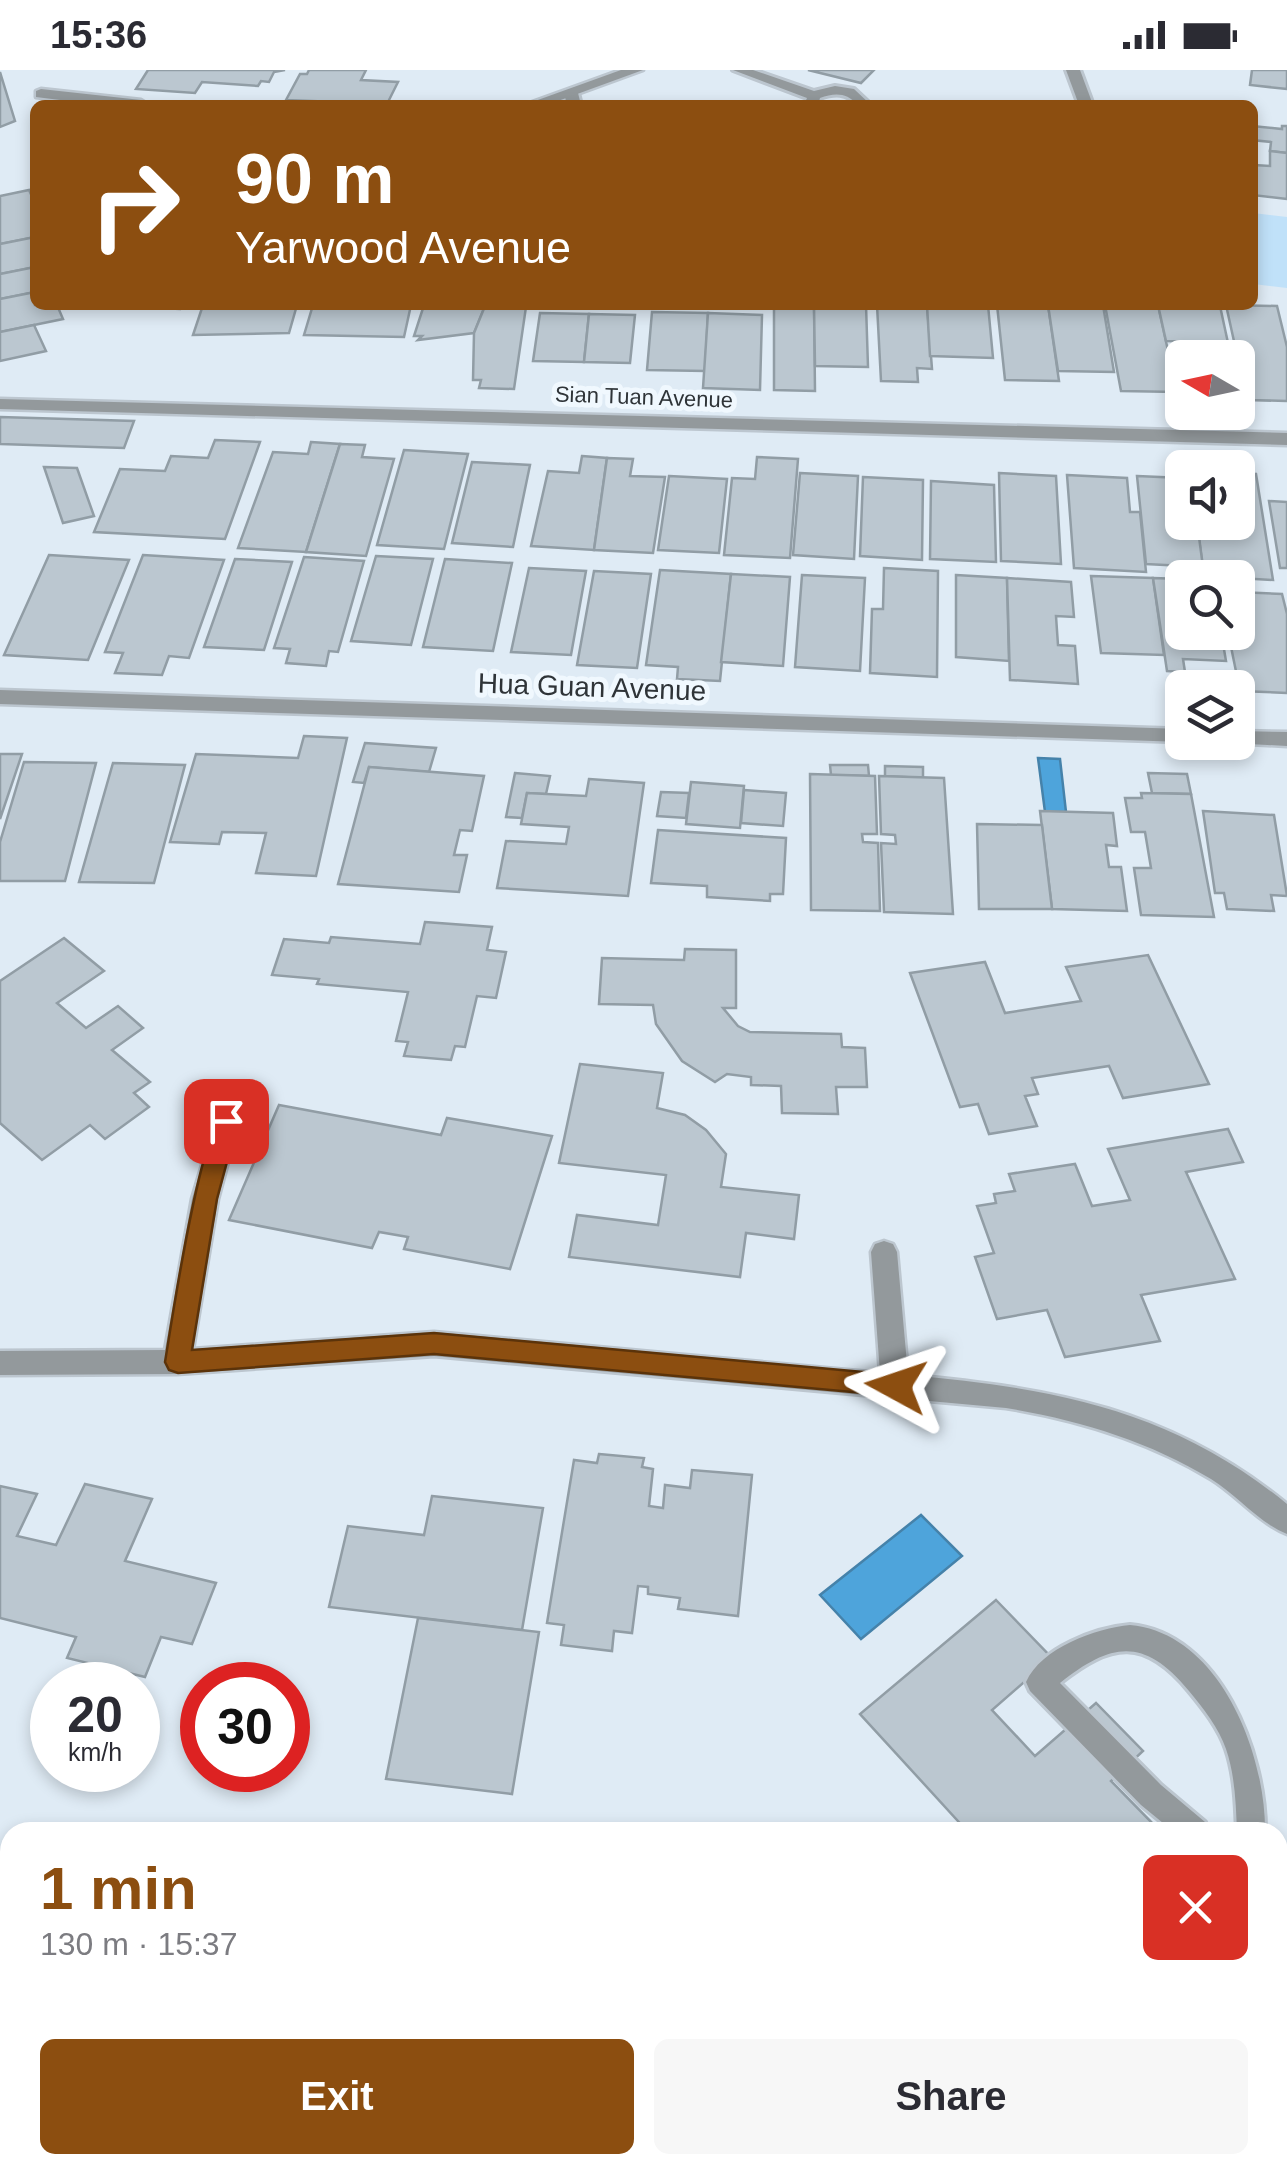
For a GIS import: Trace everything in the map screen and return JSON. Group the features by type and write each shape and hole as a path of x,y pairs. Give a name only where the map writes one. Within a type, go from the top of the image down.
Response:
{"street":[{"path":"573,99 636,70"},
{"path":"42,94 96,100"},
{"name":"Sian Tuan Avenue","path":"0,404 297,409 1287,439"},
{"name":"Hua Guan Avenue","path":"0,697 1165,735"},
{"path":"1255,739 1287,740"},
{"path":"178,1362 205,1199 226,1121"},
{"path":"884,1252 896,1386"},
{"path":"0,1363 178,1362 434,1344 1067,1405 1142,1430 1220,1469 1287,1520"}],"lane":[{"path":"740,70 812,100 827,90 846,91 862,100"},
{"path":"1073,70 1084,100"},
{"path":"1184,1822 1152,1795 1040,1682 1076,1652 1106,1640 1146,1638 1173,1654 1210,1696 1239,1744 1251,1822"}],"shaded area":[{"path":"1258,214 1287,217 1287,288 1258,285"}],"water":[{"path":"1038,758 1060,759 1066,812 1045,812"},
{"path":"921,1515 962,1556 861,1639 820,1595"}],"building":[{"path":"148,70 285,70 274,72 269,82 261,81 258,86 202,82 195,93 136,89"},
{"path":"309,70 366,70 361,80 398,82 389,100 286,100 300,74"},
{"path":"808,70 874,70 861,83"},
{"path":"1252,70 1287,70 1287,89 1250,85"},
{"path":"0,72 15,121 0,127"},
{"path":"1287,126 1287,153 1270,151 1271,142 1258,141 1258,127"},
{"path":"1270,151 1287,153 1287,199 1258,196 1258,165 1270,166"},
{"path":"29,190 30,238 0,244 0,196"},
{"path":"30,238 30,268 0,274 0,244"},
{"path":"30,268 30,293 0,299 0,274"},
{"path":"30,293 30,310 59,310 63,319 0,332 0,299"},
{"path":"1277,306 1287,347 1287,401 1255,400 1255,340 1234,340 1227,310"},
{"path":"201,310 296,310 289,333 193,335"},
{"path":"312,310 410,310 404,337 304,335"},
{"path":"422,310 483,310 474,333 418,340 422,336 414,336"},
{"path":"483,310 526,310 514,389 479,388 481,380 473,380 474,333"},
{"path":"774,310 814,310 815,391 774,390"},
{"path":"814,310 866,310 868,367 815,366"},
{"path":"877,310 927,310 932,369 917,368 918,382 881,381"},
{"path":"927,310 988,310 993,358 930,356"},
{"path":"998,310 1049,310 1059,381 1005,380"},
{"path":"1049,310 1104,310 1114,372 1058,371"},
{"path":"1106,310 1159,310 1166,340 1165,392 1121,391"},
{"path":"1159,310 1221,310 1227,340 1166,340"},
{"path":"652,312 708,313 705,371 647,370"},
{"path":"540,313 589,314 584,362 533,361"},
{"path":"708,313 762,315 760,390 703,388"},
{"path":"589,314 635,315 630,363 584,362"},
{"path":"34,325 46,351 0,361 0,332"},
{"path":"0,417 134,421 124,448 0,444"},
{"path":"215,440 260,442 225,539 94,532 120,469 165,471 171,456 208,458"},
{"path":"311,442 340,444 306,552 238,548 273,452 308,454"},
{"path":"340,444 365,445 362,457 394,459 366,556 306,552"},
{"path":"404,450 468,454 444,549 377,545"},
{"path":"582,456 607,458 594,550 531,546 548,471 579,473"},
{"path":"757,457 798,459 790,558 724,555 732,478 755,479"},
{"path":"607,458 633,459 630,476 665,477 653,553 594,550"},
{"path":"472,462 530,465 513,547 452,543"},
{"path":"44,467 77,468 94,516 63,523"},
{"path":"800,473 858,476 854,559 793,555"},
{"path":"999,473 1056,476 1061,564 1001,561"},
{"path":"1256,474 1273,580 1255,579 1255,560 1202,560 1199,540 1255,540"},
{"path":"1067,475 1127,478 1130,512 1140,512 1146,572 1074,568"},
{"path":"669,476 727,479 719,553 658,550"},
{"path":"1137,476 1165,477 1165,540 1199,540 1202,560 1146,564"},
{"path":"863,477 923,480 922,560 860,556"},
{"path":"931,481 994,485 996,562 930,559"},
{"path":"1269,501 1287,502 1287,568 1280,568"},
{"path":"49,555 129,560 88,660 4,655"},
{"path":"143,555 224,560 189,658 169,656 162,675 115,673 123,653 105,652"},
{"path":"376,556 433,559 411,645 351,641"},
{"path":"304,557 364,561 338,652 329,651 326,666 286,663 290,649 274,648"},
{"path":"235,559 292,562 264,650 204,647"},
{"path":"445,559 512,563 493,651 423,647"},
{"path":"529,568 586,571 571,655 511,652"},
{"path":"884,568 938,571 937,677 870,673 872,609 883,609"},
{"path":"660,570 731,574 720,681 677,679 678,667 646,665"},
{"path":"594,571 651,574 637,668 577,665"},
{"path":"731,574 790,577 783,666 721,662"},
{"path":"802,575 865,578 860,671 795,667"},
{"path":"956,575 1007,578 1009,661 956,657"},
{"path":"1091,576 1153,578 1164,655 1101,653"},
{"path":"1007,578 1071,582 1074,617 1056,616 1058,645 1075,646 1078,684 1010,680"},
{"path":"1153,578 1165,578 1165,650 1224,650 1226,661 1183,659 1185,670 1167,670"},
{"path":"1255,593 1282,594 1287,614 1287,693 1255,692 1255,670 1236,670 1232,650 1255,650"},
{"path":"304,736 347,738 316,876 256,873 266,833 222,832 219,844 170,842 196,754 298,758"},
{"path":"365,743 436,748 429,772 369,767 364,783 353,782"},
{"path":"0,754 22,754 0,819"},
{"path":"24,762 96,763 65,881 0,881 0,842"},
{"path":"113,763 185,765 154,883 79,882"},
{"path":"830,765 868,765 869,776 831,775"},
{"path":"885,766 923,767 923,778 885,776"},
{"path":"369,767 484,776 472,831 460,830 454,855 467,855 459,892 338,884"},
{"path":"515,773 550,776 546,794 527,793 522,818 506,817"},
{"path":"1148,773 1187,774 1191,794 1152,793"},
{"path":"810,774 875,776 877,834 862,834 863,842 878,843 880,911 811,910"},
{"path":"879,776 944,778 953,914 884,912 881,843 896,844 895,835 881,834"},
{"path":"589,779 644,783 628,896 497,888 506,841 566,844 569,827 521,824 527,793 586,796"},
{"path":"691,782 744,786 740,828 686,824"},
{"path":"744,790 786,793 783,826 741,823"},
{"path":"661,792 689,793 686,818 657,816"},
{"path":"1141,793 1191,794 1214,917 1141,915 1134,868 1151,868 1145,832 1131,832 1125,798 1142,798"},
{"path":"1040,811 1113,813 1117,846 1106,845 1109,867 1121,867 1127,911 1052,909"},
{"path":"1203,811 1274,815 1287,896 1271,895 1274,911 1227,909 1224,893 1215,893"},
{"path":"977,824 1042,825 1052,909 979,909"},
{"path":"658,830 786,838 783,894 770,894 770,901 707,897 707,886 651,883"},
{"path":"425,922 492,927 487,950 506,952 496,998 477,996 465,1047 455,1046 451,1060 404,1056 408,1042 396,1041 408,992 317,984 319,979 272,975 284,939 329,943 331,937 420,944"},
{"path":"64,938 104,971 57,1003 86,1028 118,1006 143,1028 112,1050 150,1082 134,1093 149,1107 105,1139 90,1125 42,1160 0,1123 0,981"},
{"path":"685,949 736,950 736,1008 723,1008 738,1026 750,1032 841,1034 842,1047 865,1048 867,1087 836,1087 838,1114 782,1113 781,1086 751,1085 751,1077 727,1074 715,1082 682,1061 656,1024 653,1005 599,1004 602,958 684,960"},
{"path":"1148,955 1209,1084 1123,1098 1109,1066 1032,1078 1038,1094 1025,1096 1037,1126 989,1134 978,1104 960,1107 910,973 985,962 1005,1013 1081,1001 1066,967"},
{"path":"580,1064 663,1073 657,1108 685,1115 706,1130 726,1154 721,1187 799,1195 794,1239 746,1233 740,1277 569,1257 577,1215 658,1225 666,1175 559,1163"},
{"path":"279,1105 441,1135 447,1118 552,1136 510,1269 404,1249 408,1237 379,1232 372,1248 229,1220"},
{"path":"1228,1129 1243,1162 1186,1172 1235,1279 1141,1295 1160,1341 1065,1357 1047,1310 997,1319 975,1257 994,1253 977,1206 996,1203 994,1194 1015,1191 1009,1174 1075,1164 1092,1206 1130,1200 1108,1149"},
{"path":"599,1454 644,1458 642,1467 653,1469 649,1506 663,1508 665,1485 690,1488 692,1470 752,1475 738,1616 678,1609 680,1598 648,1594 648,1587 638,1586 632,1633 614,1631 612,1651 561,1645 564,1625 547,1623 574,1460 597,1463"},
{"path":"85,1484 152,1499 125,1561 216,1583 192,1644 161,1637 151,1662 83,1662 67,1658 76,1637 0,1618 0,1486 37,1494 17,1536 56,1545"},
{"path":"432,1496 543,1508 522,1630 329,1607 348,1526 424,1535"},
{"path":"996,1600 1052,1658 992,1710 1035,1756 1096,1703 1143,1751 1111,1781 1151,1822 959,1822 860,1714"},
{"path":"418,1618 539,1632 512,1794 386,1779"}],"route":[{"path":"226,1121 205,1199 178,1362 434,1344 896,1386"}]}
